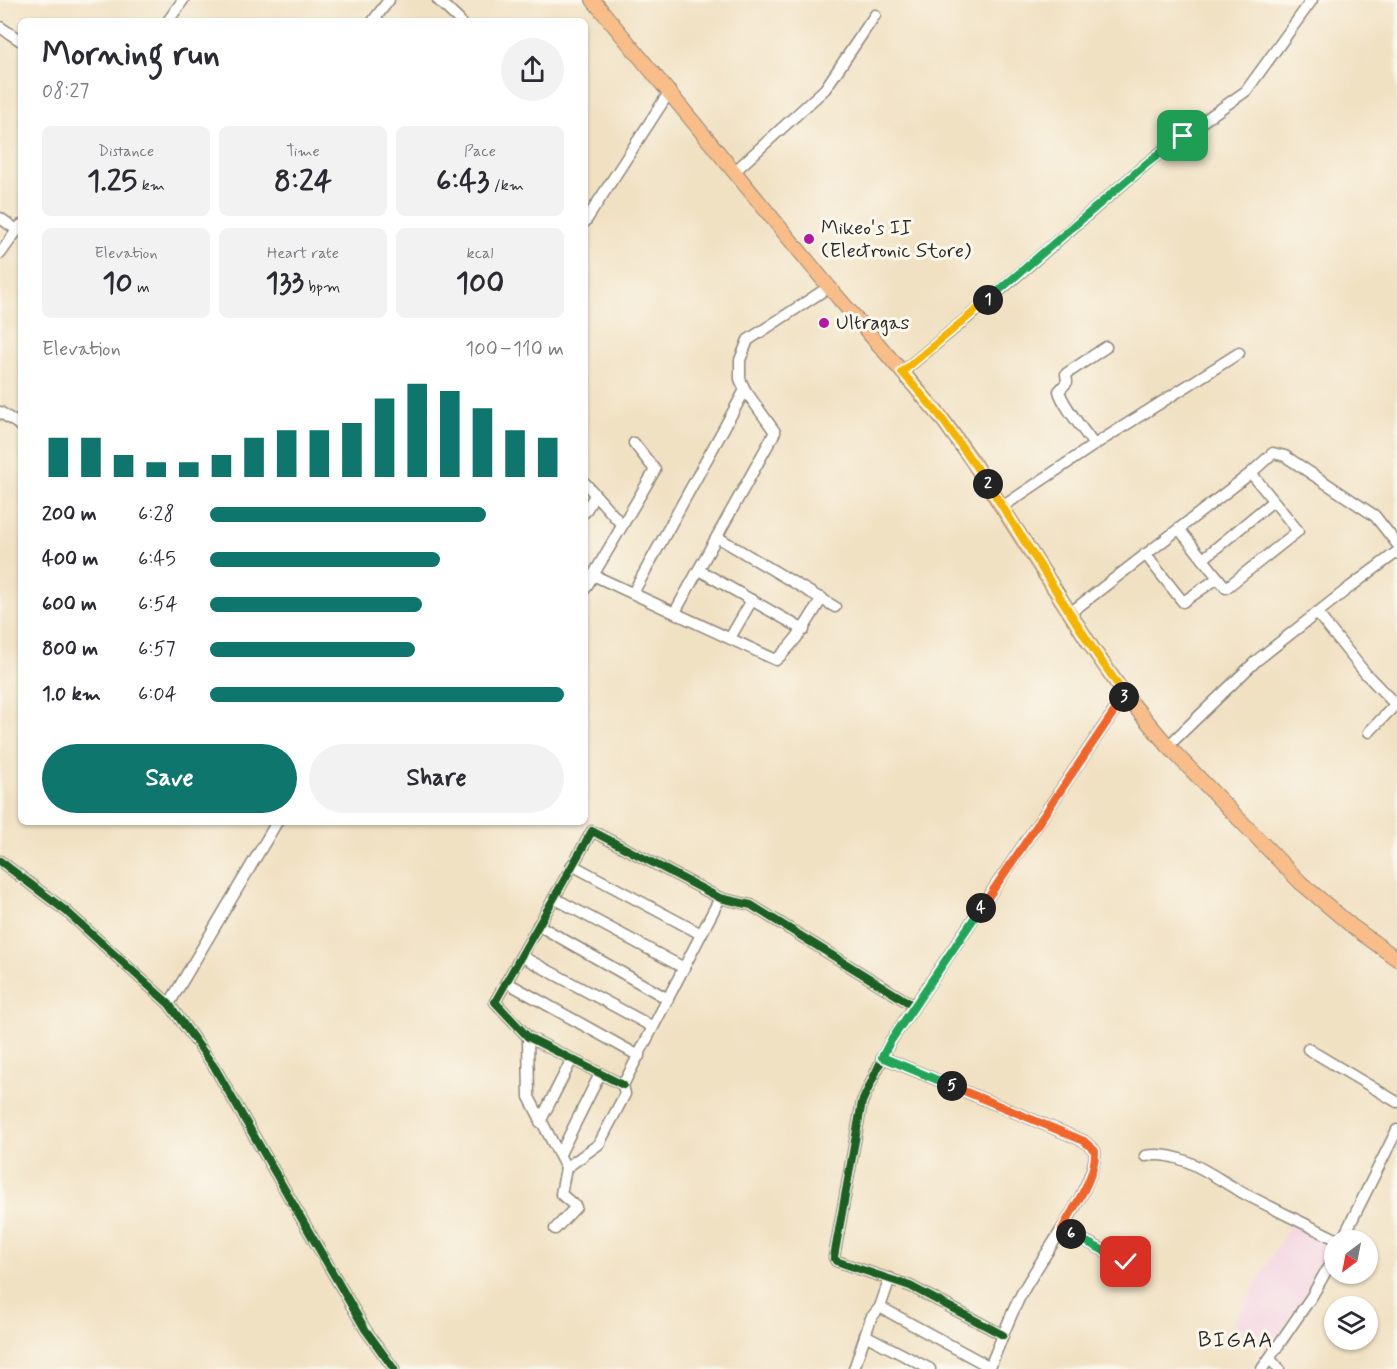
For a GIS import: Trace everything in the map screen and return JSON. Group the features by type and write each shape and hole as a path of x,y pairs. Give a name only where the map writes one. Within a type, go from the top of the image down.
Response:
{"main road":[{"path":"593,0 829,287 940,416 971,459 1125,695 1168,746 1324,905 1397,958"}],"street":[{"path":"170,18 183,0"},
{"path":"375,18 389,0"},
{"path":"438,0 457,18"},
{"path":"902,372 1146,164 1246,91 1312,0"},
{"path":"735,171 825,89 875,15"},
{"path":"0,27 18,39"},
{"path":"588,217 670,91"},
{"path":"0,218 18,227"},
{"path":"0,254 18,229"},
{"path":"675,612 775,432 745,390 740,379 740,360 748,340 829,287"},
{"path":"1094,445 1072,412 1062,403 1059,391 1067,382 1066,374 1106,347"},
{"path":"1002,507 1094,445 1239,353"},
{"path":"633,593 745,390"},
{"path":"0,412 18,424"},
{"path":"588,583 655,470 634,443"},
{"path":"1070,613 1251,473 1273,453 1285,456 1375,516 1397,544"},
{"path":"1179,529 1226,588 1298,531 1251,473"},
{"path":"588,487 622,525"},
{"path":"588,507 595,495"},
{"path":"1203,559 1273,501"},
{"path":"717,537 835,607"},
{"path":"1168,746 1256,661 1397,552"},
{"path":"1145,554 1183,602 1218,578"},
{"path":"699,570 804,630"},
{"path":"593,574 776,660 804,630 822,598"},
{"path":"730,638 752,600"},
{"path":"1317,613 1366,674 1393,702 1394,706 1369,732"},
{"path":"1004,1335 910,1286 840,1264 834,1257 862,1102 882,1057 914,1006 1125,695"},
{"path":"169,1004 275,825"},
{"path":"623,1085 571,1061 528,1037 495,1002 592,831 720,898 751,905 914,1006"},
{"path":"0,861 66,911 169,1004 215,1068 364,1329 394,1369"},
{"path":"572,866 701,934"},
{"path":"554,898 684,968"},
{"path":"566,1168 599,1144 625,1094 623,1085 720,898"},
{"path":"538,926 668,999"},
{"path":"521,956 653,1027"},
{"path":"506,982 639,1056"},
{"path":"528,1037 529,1097 566,1168 561,1194 576,1207 555,1229"},
{"path":"1308,1049 1397,1102"},
{"path":"880,1307 990,1368 1021,1295 1062,1229 1096,1162 1095,1151 1084,1141 882,1057"},
{"path":"540,1122 571,1061"},
{"path":"560,1154 600,1074"},
{"path":"1345,1230 1397,1130"},
{"path":"1145,1156 1170,1157 1193,1164 1243,1193 1324,1232"},
{"path":"1062,1229 1126,1262"},
{"path":"1262,1369 1324,1275"},
{"path":"857,1368 871,1318 880,1307 890,1278"},
{"path":"865,1335 930,1369"},
{"path":"1270,1359 1279,1369"}],"shaded area":[{"path":"1292,1222 1324,1238 1324,1265 1305,1299 1269,1349 1234,1323"}],"cycle path":[{"path":"1003,1335 910,1286 836,1261 834,1257 862,1102 890,1042 1125,695"},
{"path":"623,1085 528,1037 495,1002 592,831 720,898 751,905 914,1006"},
{"path":"0,861 66,911 169,1004 215,1068 365,1329 394,1369"}],"place":[{"name":"Mikeo's II (Electronic Store)","path":"809,239"},
{"name":"Ultragas","path":"824,323"}],"district":[{"name":"BIGAA","path":"1236,1341"}],"route":[{"path":"1126,1262 1062,1229 1096,1162 1095,1151 1084,1141 882,1057 1125,695 971,459 940,416 902,372 1146,164 1183,136"}]}
